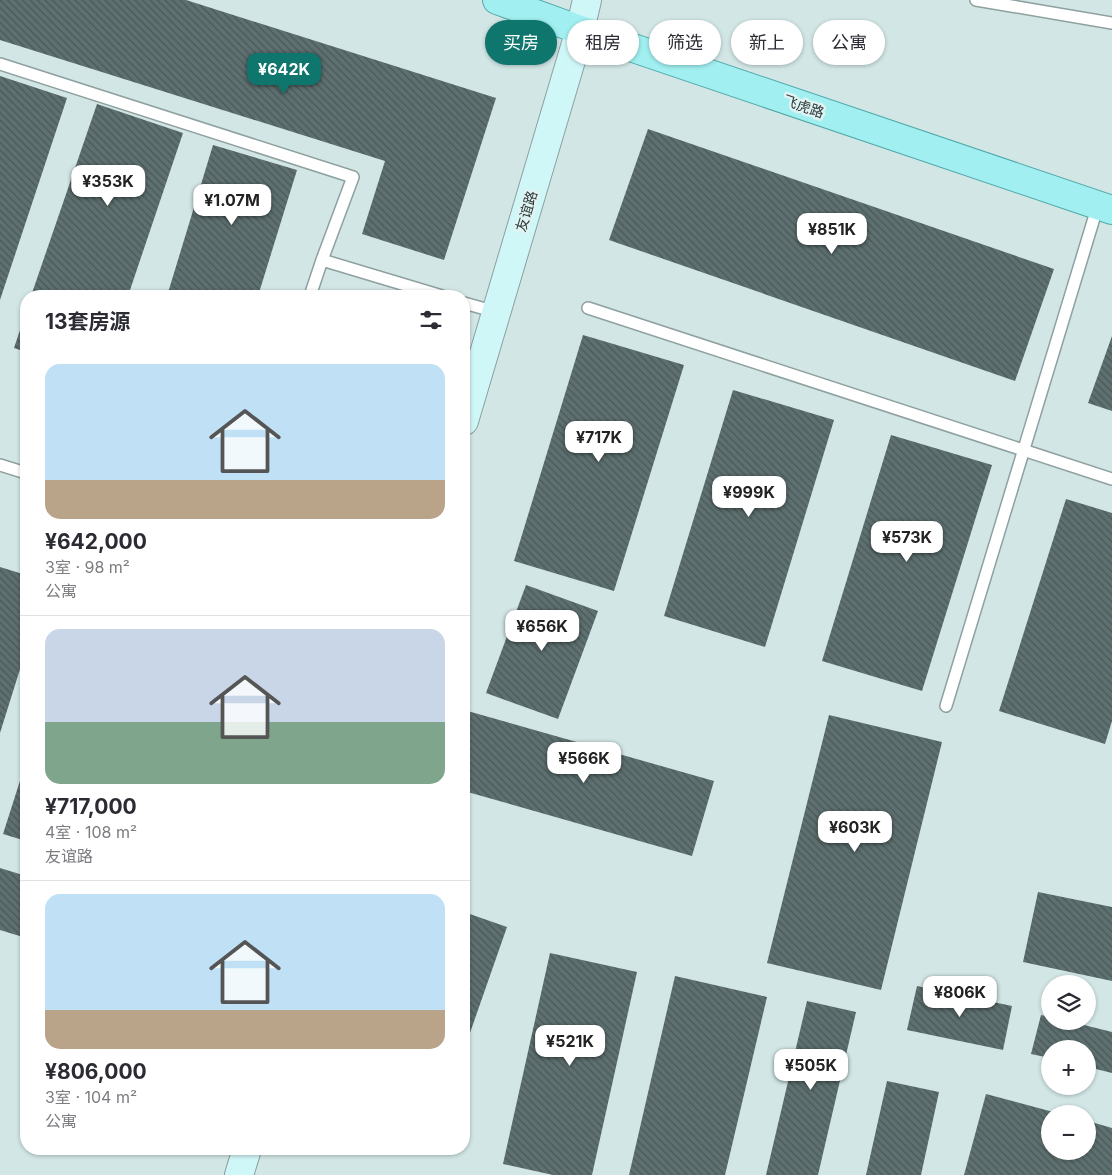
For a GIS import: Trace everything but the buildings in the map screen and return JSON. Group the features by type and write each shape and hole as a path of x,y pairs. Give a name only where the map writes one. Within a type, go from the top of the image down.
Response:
{"main road":[{"name":"飞虎路","path":"497,0 567,25"},
{"name":"飞虎路","path":"639,50 1105,207"}],"street":[{"name":"友谊路","path":"582,20 587,0"},
{"name":"友谊路","path":"470,401 570,65"},
{"path":"240,1175 245,1155"}],"lane":[{"path":"976,0 1112,23"},
{"path":"0,64 353,177 312,290"},
{"path":"946,706 1024,450 1105,207"},
{"path":"322,260 422,290"},
{"path":"470,305 496,312"},
{"path":"588,308 1112,479"},
{"path":"0,466 20,471"}]}
